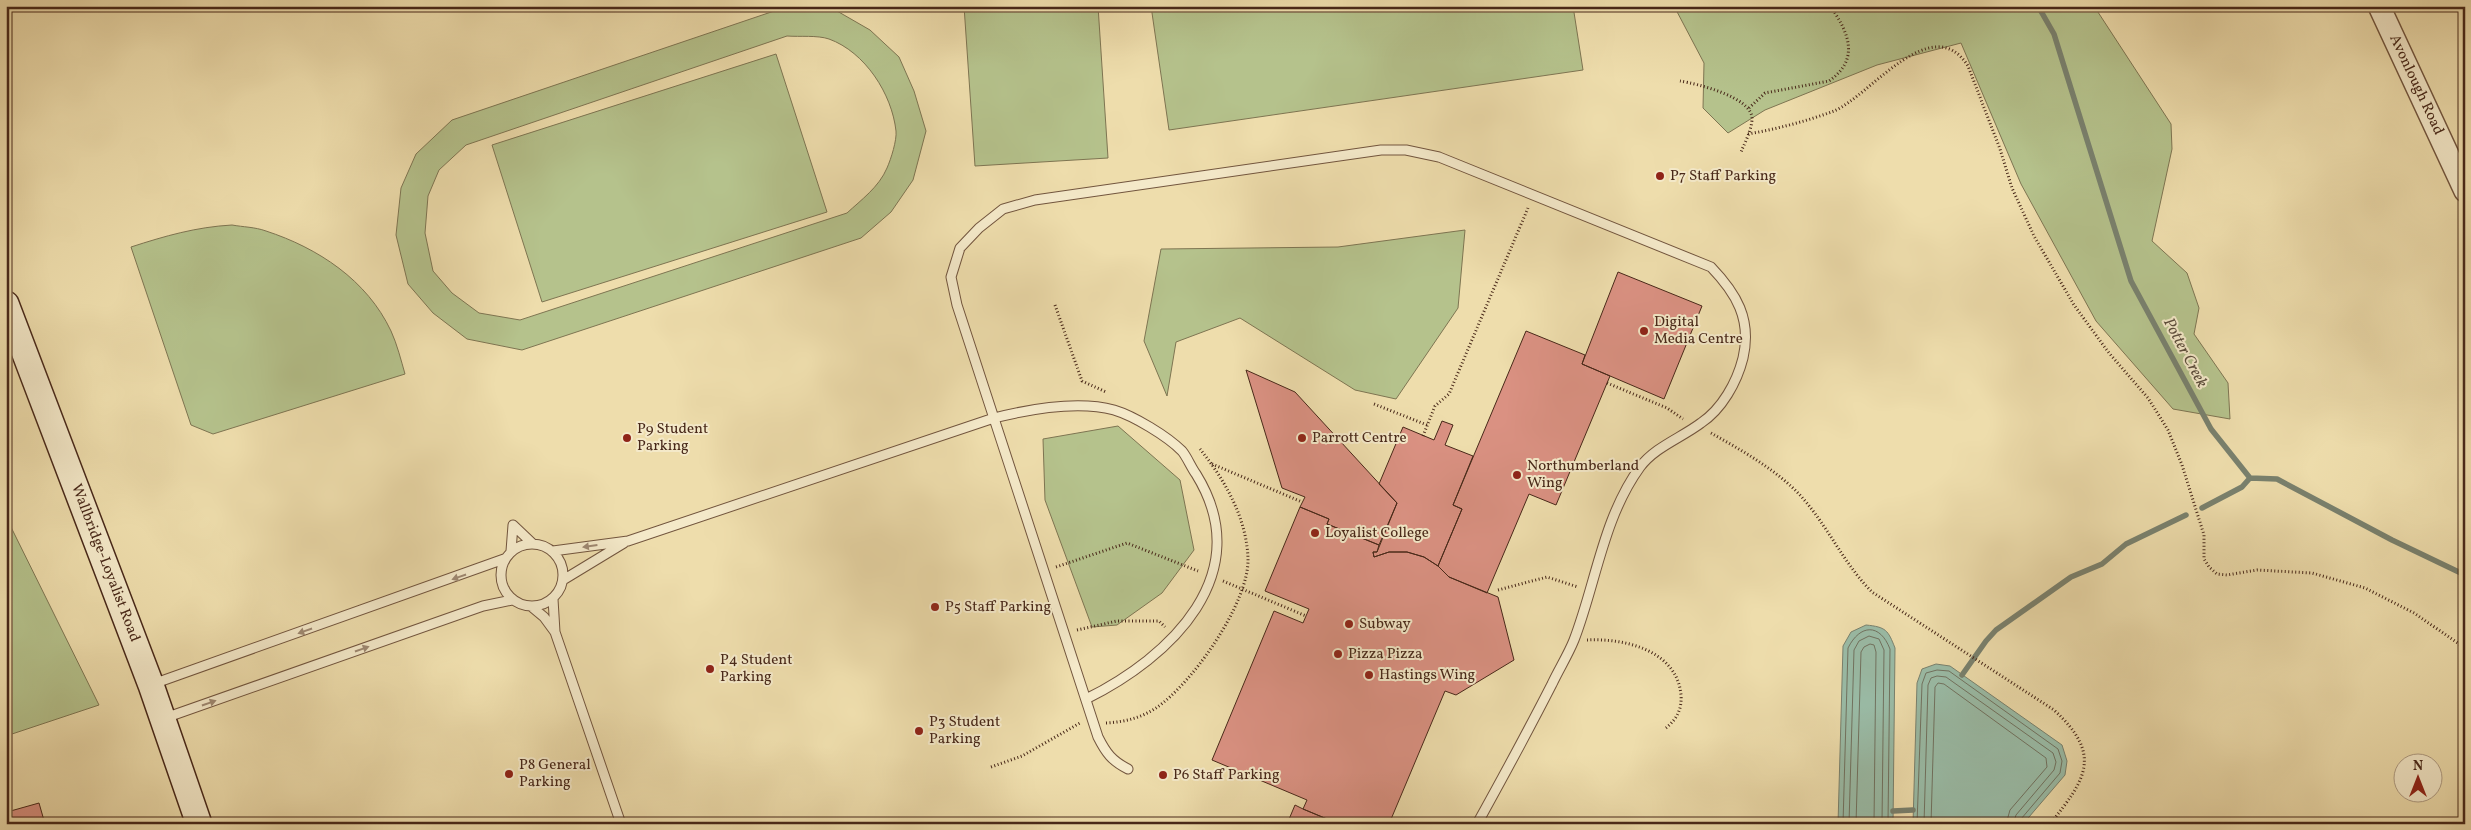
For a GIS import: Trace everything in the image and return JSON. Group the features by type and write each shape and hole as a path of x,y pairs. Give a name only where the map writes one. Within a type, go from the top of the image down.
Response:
{"main road":[{"name":"Wallbridge-Loyalist Road","path":"6,304 151,685 198,824"}],"street":[{"name":"Avonlough Road","path":"2379,6 2460,171 2465,191"}],"lane":[{"path":"1128,769 1114,762 1105,752 1094,723 957,305 951,277 960,248 979,228 1003,209 1035,200 1381,150 1406,150 1439,157 1711,266 1727,284 1740,306 1746,329 1743,356 1736,380 1723,400 1697,426 1664,445 1641,466 1626,489 1613,518 1588,590 1574,640 1528,733 1477,824"},
{"path":"553,551 628,540 994,418 1044,408 1073,406 1114,410 1152,428 1182,451 1200,480 1211,508 1218,540 1212,576 1202,602 1175,636 1146,663 1116,684 1086,699"},
{"path":"511,551 513,526 533,544"},
{"path":"563,580 628,540"},
{"path":"533,544 544,546 553,551 559,559 563,580 560,590 553,599 544,605 532,607 512,600 505,592 501,581 501,570 504,560 511,551 522,545 533,544"},
{"path":"151,685 504,560"},
{"path":"553,599 555,632 621,824"},
{"path":"163,719 483,606 512,600"},
{"path":"532,607 544,617 555,632"}],"path":[{"path":"1749,108 1765,93 1821,82 1836,76 1846,62 1850,39 1841,21 1830,6"},
{"path":"1748,134 1772,130 1835,110 1862,95 1884,73 1917,51 1942,47 1953,50 1962,56 1968,66 2000,150 2012,188 2034,236 2074,305 2109,353 2148,398 2168,430 2182,465 2204,535 2204,559 2209,567 2217,574 2227,575 2257,570 2312,573 2365,588 2414,613 2465,648"},
{"path":"1680,80 1709,88 1741,101 1749,108 1752,118 1741,152"},
{"path":"1422,436 1435,406 1449,394 1534,194"},
{"path":"1055,306 1082,381 1114,396"},
{"path":"1607,383 1667,408 1752,458 1798,493 1813,511 1856,576 1872,592 2054,710 2070,725 2080,739 2084,752 2084,767 2080,780 2068,801 2050,824"},
{"path":"1374,404 1427,425"},
{"path":"991,767 1022,756 1082,723 1135,718 1156,708 1175,692 1212,648 1242,589 1248,561 1246,544 1233,501 1212,464 1196,444"},
{"path":"1182,451 1302,502"},
{"path":"1044,571 1127,543 1212,576 1306,616"},
{"path":"1498,590 1547,577 1588,590"},
{"path":"1064,634 1117,621 1159,621 1175,636"},
{"path":"1574,640 1602,639 1629,643 1656,654 1672,670 1680,684 1680,712 1674,722 1666,728"}],"green space":[{"path":"964,6 1098,6 1108,158 975,166"},
{"path":"1151,6 1573,6 1583,70 1169,130"},
{"path":"1674,6 2094,6 2171,124 2172,149 2152,241 2187,273 2199,308 2194,334 2228,383 2230,419 2173,409 2096,321 2021,184 1961,43 1877,65 1765,110 1728,133 1703,108 1704,63"},
{"path":"783,8 837,11 870,30 899,57 914,91 926,131 913,180 891,212 861,238 522,350 467,339 433,313 408,284 396,235 401,188 416,154 452,120","holes":["787,36 824,38 842,45 865,64 883,89 889,103 896,131 892,155 884,175 875,187 847,213 520,320 479,313 452,293 433,271 425,233 428,196 439,170 466,145"]},
{"path":"776,54 827,212 542,302 492,145"},
{"path":"232,225 262,230 285,238 322,257 355,281 369,296 391,331 405,374 213,434 191,425 131,247 181,233"},
{"path":"1465,230 1458,308 1396,399 1355,390 1240,318 1176,342 1167,396 1144,341 1161,249 1338,247"},
{"path":"1118,426 1180,480 1194,550 1162,593 1117,625 1092,627 1045,500 1043,439"},
{"path":"6,517 99,705 6,736"}],"water":[{"path":"1866,625 1885,630 1895,648 1893,824 1838,824 1843,646 1851,632"},
{"path":"1936,664 1950,666 2062,745 2067,761 2065,775 2023,824 1913,824 1917,683 1922,669"}],"building":[{"name":"Digital Media Centre","path":"1618,272 1702,306 1664,399 1582,364"},
{"name":"Northumberland Wing","path":"1526,331 1585,355 1582,364 1610,376 1556,505 1529,494 1487,593 1449,577 1438,566 1462,509 1453,505"},
{"name":"Parrott Centre","path":"1246,370 1295,392 1397,503 1379,545 1327,524 1329,519 1300,507 1305,497 1282,488"},
{"path":"1442,421 1453,425 1445,445 1473,456 1453,505 1462,509 1438,566 1424,557 1407,552 1389,552 1374,557 1373,552 1377,552 1397,503 1379,484 1403,427 1434,440"},
{"name":"Hastings Wing","path":"1300,507 1329,519 1327,524 1379,545 1377,552 1373,552 1374,557 1389,552 1407,552 1424,557 1438,566 1449,577 1498,597 1514,660 1456,695 1445,691 1389,824 1339,824 1303,809 1307,800 1212,760 1274,611 1303,623 1309,609 1265,591"},
{"path":"39,803 45,824 10,824 7,812"},
{"path":"1295,805 1303,809 1339,824 1287,824"}],"waterway":[{"name":"Potter Creek","path":"2038,6 2054,34 2131,281 2211,429 2250,478 2277,479 2392,540 2465,575"},
{"path":"2202,508 2242,487 2250,478"},
{"path":"1962,675 1996,630 2071,577 2102,564 2126,544 2186,515"},
{"path":"1893,811 1913,810"}],"place":[{"name":"P7 Staff Parking","path":"1660,176"},
{"name":"Digital Media Centre","path":"1644,331"},
{"name":"P9 Student Parking","path":"627,438"},
{"name":"Parrott Centre","path":"1302,438"},
{"name":"Northumberland Wing","path":"1517,475"},
{"name":"Loyalist College","path":"1315,533"},
{"name":"P5 Staff Parking","path":"935,607"},
{"name":"Subway","path":"1349,624"},
{"name":"Pizza Pizza","path":"1338,654"},
{"name":"P4 Student Parking","path":"710,669"},
{"name":"Hastings Wing","path":"1369,675"},
{"name":"P3 Student Parking","path":"919,731"},
{"name":"P8 General Parking","path":"509,774"},
{"name":"P6 Staff Parking","path":"1163,775"}]}
